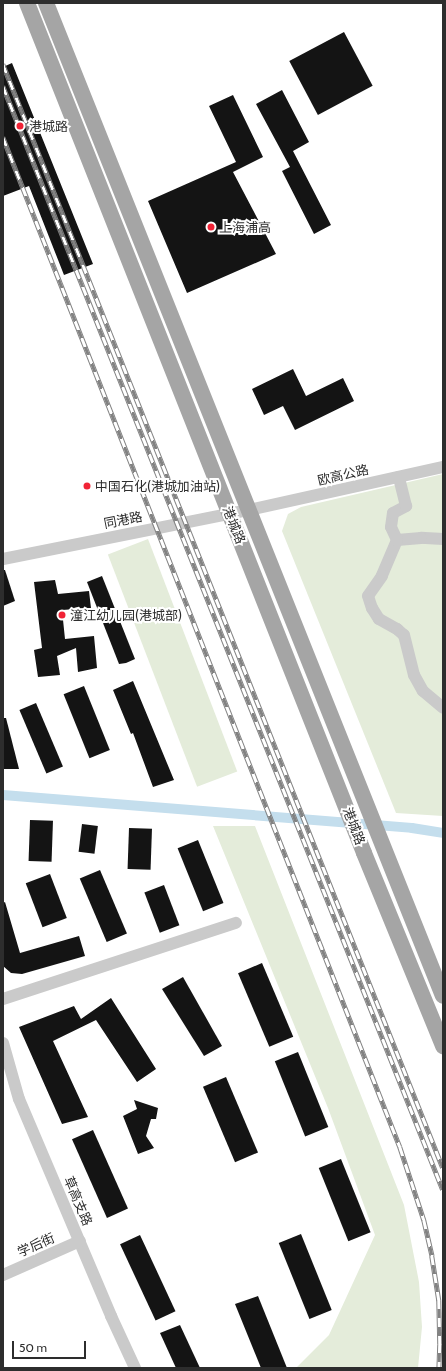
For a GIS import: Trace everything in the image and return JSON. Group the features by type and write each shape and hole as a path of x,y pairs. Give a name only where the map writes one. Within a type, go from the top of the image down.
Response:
{"main road":[{"name":"港城路","path":"27,3 364,854 443,1046"},
{"name":"港城路","path":"46,3 443,996"}],"street":[{"name":"欧高公路","path":"249,510 443,467"},
{"path":"399,477 406,506 393,513 391,527 397,540 382,576 368,596 372,608 379,619 397,629 404,635 414,675 423,691 443,708"},
{"name":"同港路","path":"3,559 249,510"},
{"path":"397,540 421,538 443,539"},
{"path":"3,999 236,923"},
{"name":"草高支路","path":"3,1043 19,1099 111,1316 135,1368"},
{"name":"学后街","path":"3,1275 80,1241"}],"green space":[{"path":"443,474 443,816 396,813 282,531 288,514 301,507"},
{"path":"148,539 237,771 197,787 108,554"},
{"path":"213,826 255,826 404,1205 419,1282 422,1327 418,1368 296,1368 329,1335 375,1235 328,1108"}],"building":[{"path":"344,32 373,86 318,115 289,61"},
{"name":"港城路","path":"12,63 93,264 64,275 29,186 3,196 3,67"},
{"path":"282,90 309,142 293,151 331,225 314,234 282,171 290,167 256,104"},
{"name":"上海浦高","path":"233,95 263,157 233,172 276,254 187,293 148,201 236,162 209,106"},
{"path":"293,369 306,396 343,378 354,401 295,430 283,406 264,415 252,389"},
{"path":"3,570 5,570 15,601 3,606"},
{"path":"102,576 135,659 126,663 119,664 87,582"},
{"path":"55,580 58,594 89,591 91,608 62,610 65,639 94,636 97,668 78,672 76,648 57,656 60,675 38,677 34,650 42,648 34,582"},
{"path":"133,681 174,780 153,787 133,733 131,734 113,690"},
{"path":"84,686 110,750 89,758 64,694"},
{"path":"36,703 63,767 46,774 19,710"},
{"path":"3,718 6,718 19,769 3,769"},
{"path":"30,820 53,821 52,862 29,861"},
{"path":"82,824 98,826 94,854 79,852"},
{"path":"129,828 152,829 151,870 128,869"},
{"path":"198,840 223,903 203,911 178,848"},
{"path":"100,870 127,934 107,942 80,879"},
{"path":"50,874 67,918 43,927 26,883"},
{"path":"164,885 179,925 160,933 144,893"},
{"path":"5,902 20,953 79,936 85,956 22,974 11,973 3,966 3,903"},
{"path":"262,963 293,1037 269,1047 238,973"},
{"path":"183,977 222,1046 204,1056 162,989"},
{"path":"111,998 156,1069 137,1082 96,1020 53,1041 88,1117 62,1124 19,1027 74,1006 81,1019"},
{"path":"298,1052 328,1127 305,1136 275,1061"},
{"path":"226,1077 258,1152 235,1162 203,1087"},
{"path":"134,1100 158,1108 156,1119 151,1119 146,1136 154,1148 138,1154 123,1116 137,1109"},
{"path":"93,1130 128,1209 107,1218 72,1139"},
{"path":"341,1159 371,1232 348,1241 319,1168"},
{"path":"301,1234 332,1310 309,1319 279,1243"},
{"path":"140,1235 175,1311 156,1320 120,1244"},
{"path":"258,1296 287,1368 261,1368 235,1304"},
{"path":"180,1325 200,1368 176,1368 160,1333"}],"waterway":[{"path":"3,795 412,828 443,833"}],"railway":[{"path":"3,64 443,1168"},
{"path":"3,86 443,1190"},
{"path":"3,137 400,1147 424,1220 432,1256 439,1300 439,1368"}],"place":[{"name":"港城路","path":"20,126"},
{"name":"上海浦高","path":"211,227"},
{"name":"中国石化(港城加油站)","path":"87,486"},
{"name":"潼江幼儿园(港城部)","path":"62,615"}]}
